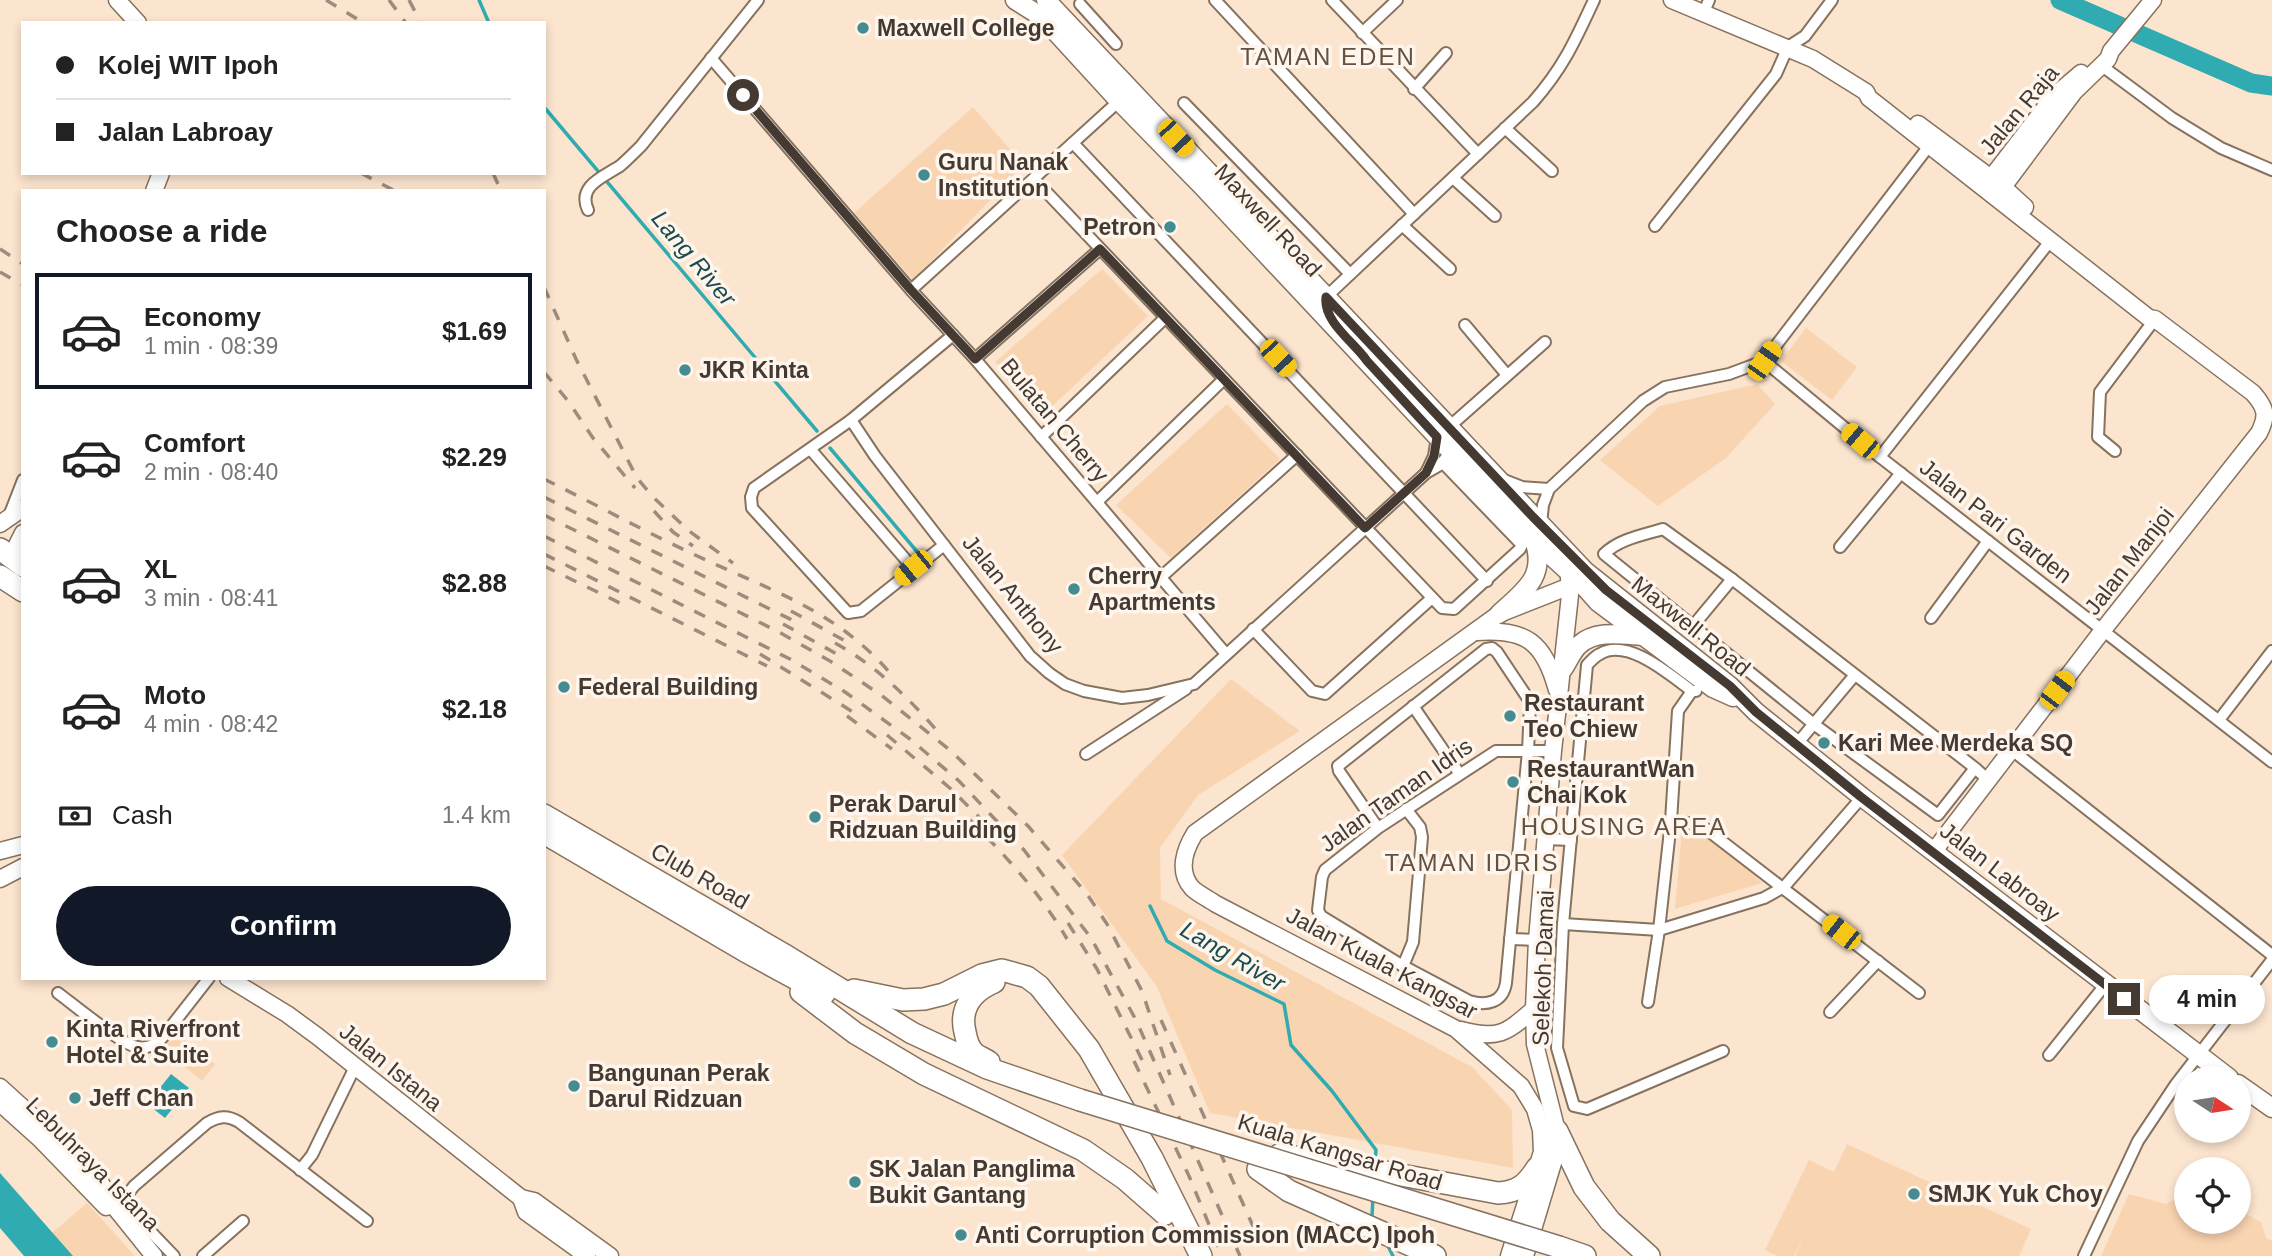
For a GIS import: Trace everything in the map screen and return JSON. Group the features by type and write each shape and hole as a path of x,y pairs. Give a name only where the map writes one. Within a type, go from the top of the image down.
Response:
{"highway":[{"path":"0,576 21,591"},
{"name":"Club Road","path":"546,816 825,987"},
{"name":"Club Road","path":"546,834 745,951 825,987"},
{"path":"745,951 855,1033 955,1090 1083,1150 1125,1179 1165,1214"},
{"path":"825,987 903,1000 924,999 944,994 991,972 1013,972 1027,976 1044,992 1089,1049 1152,1157 1201,1256"},
{"path":"1077,1107 974,1053 963,1023 965,1008 973,995 994,982 1018,984 1049,1014 1088,1070 1185,1256"},
{"path":"825,987 912,1033 987,1068 1031,1084"},
{"path":"825,987 917,1051 981,1081 1077,1107"},
{"name":"Kuala Kangsar Road","path":"1077,1107 1246,1151 1585,1256"},
{"name":"Kuala Kangsar Road","path":"1077,1107 1258,1169 1543,1256"},
{"path":"1557,1131 1584,1187 1610,1221 1649,1256"},
{"path":"1246,1151 1331,1162 1498,1193 1513,1193 1527,1184 1537,1168"},
{"path":"1258,1169 1289,1191 1435,1256"}],"main road":[{"path":"117,0 136,21"},
{"path":"126,0 143,21"},
{"name":"Maxwell Road","path":"1015,0 1042,17 1367,361 1537,532 1606,590 1730,686 1743,700"},
{"name":"Maxwell Road","path":"1046,0 1326,297 1448,443 1495,476 1573,580 1598,602 1713,688 1724,695 1743,700"},
{"path":"1672,0 1706,6 1825,65 1866,92 1872,92 1932,141 1994,186"},
{"name":"Jalan Raja","path":"1994,186 2054,96 2111,51 2154,0"},
{"name":"Jalan Raja","path":"1994,186 2074,92 2102,66 2111,51"},
{"name":"Jalan Manjoi","path":"1994,186 2051,240 2149,318 2155,319"},
{"name":"Jalan Manjoi","path":"1934,851 1981,774 2012,750 2259,433 2268,411 2253,393 2155,319 2055,231 1994,186"},
{"path":"1291,280 1312,296 1321,299 1326,297 1327,312 1367,361"},
{"path":"4,521 21,509"},
{"path":"1474,632 1523,592 1535,575 1539,555 1537,532"},
{"path":"8,558 21,536"},
{"path":"1499,614 1573,580 1606,590"},
{"path":"1525,1256 1556,1153 1557,1131 1535,1044 1534,1009 1537,940 1558,694 1573,580"},
{"path":"1474,632 1513,632 1532,642 1545,656 1558,694"},
{"name":"Jalan Kuala Kangsar","path":"1474,632 1195,833 1186,848 1183,863 1191,887 1216,904 1456,1029 1521,1086 1535,1109 1541,1130 1542,1152 1510,1256"},
{"path":"1563,669 1578,645 1590,639 1610,634 1645,636"},
{"name":"Jalan Labroay","path":"1743,700 1861,797 2212,1066"},
{"path":"0,851 21,846"},
{"path":"0,866 21,861"},
{"path":"0,879 21,868"},
{"name":"Jalan Istana","path":"231,980 287,1014 521,1198"},
{"path":"1456,1029 1483,1036 1503,1032 1534,1009"},
{"name":"Lebuhraya Istana","path":"0,1087 69,1149 100,1182 117,1210 154,1256"},
{"path":"2251,1093 2272,1108"},
{"name":"Lebuhraya Istana","path":"0,1103 39,1138 96,1195 134,1239 154,1256"},
{"path":"69,1149 73,1163 96,1195"},
{"path":"587,1256 526,1212 521,1198 534,1200 610,1256"}],"street":[{"path":"588,210 585,193 640,146 758,0"},
{"path":"1215,0 1414,214"},
{"path":"1332,0 1478,154"},
{"path":"1362,33 1397,0"},
{"path":"1326,297 1478,154 1554,78 1594,0"},
{"path":"1655,226 1776,74 1788,47 1805,36 1832,0"},
{"path":"1064,19 1082,2 1116,44"},
{"path":"1414,89 1446,53"},
{"name":"Bulatan Cherry","path":"711,58 911,290 975,359 1226,654"},
{"path":"2102,66 2172,118 2211,142 2272,170"},
{"path":"911,290 1119,101"},
{"path":"1184,103 1350,274"},
{"path":"1505,128 1552,171"},
{"path":"1537,532 1542,505 1549,489 1643,401 1665,387 1729,374 1764,361 1932,141"},
{"path":"1073,143 1488,581"},
{"path":"1453,178 1495,216"},
{"path":"1034,179 1432,598 1442,608 1454,609 1488,581 1522,545 1448,443 1434,456 1426,473"},
{"path":"1402,225 1450,269"},
{"path":"1880,457 2051,240"},
{"path":"975,359 1100,249"},
{"path":"1041,436 1165,318"},
{"path":"2115,451 2098,437 2100,392 2155,319"},
{"path":"1465,325 1507,375"},
{"path":"944,545 861,611 848,613 752,508 751,496 754,488 851,421 953,335"},
{"name":"Jalan Anthony","path":"851,421 875,456 1030,656 1065,684 1084,691 1122,698 1194,684 1426,473 1448,443 1507,375 1545,342"},
{"name":"Jalan Pari Garden","path":"1764,361 1900,473 2272,762"},
{"path":"1097,502 1224,379"},
{"path":"811,450 913,568"},
{"path":"1160,578 1297,455"},
{"path":"1840,547 1900,473"},
{"path":"1495,476 1522,488 1549,489"},
{"path":"4,521 21,484"},
{"path":"1663,529 1732,579 1981,774 1938,815 1815,724 1693,626 1604,554 1610,548 1630,539 1663,529"},
{"path":"1931,618 1988,541"},
{"path":"1693,626 1732,579"},
{"path":"1253,629 1312,691 1325,694 1432,598"},
{"path":"1378,828 1338,766 1486,649 1492,648 1497,652 1529,701 1528,751"},
{"name":"Selekoh Damai","path":"1692,691 1655,663 1639,655 1622,651 1602,652 1587,665 1563,924 1558,1048 1574,1106 1587,1108 1723,1051"},
{"path":"2219,720 2272,651"},
{"path":"1796,745 1854,676"},
{"path":"1086,754 1194,684"},
{"path":"1648,1002 1660,930 1678,711 1692,691 1713,688"},
{"path":"1413,706 1459,773"},
{"path":"2012,750 2272,955"},
{"name":"Jalan Taman Idris","path":"1528,751 1506,988 1500,998 1491,1003 1469,1001 1403,966 1321,916 1318,910 1325,870 1378,828 1496,751 1528,751 1553,751"},
{"path":"1563,924 1660,930 1764,898 1784,887 1861,797"},
{"path":"1403,966 1413,942 1422,836 1420,827 1406,809"},
{"path":"1671,821 1695,824 1706,829 1919,993"},
{"path":"1545,839 1571,840"},
{"path":"1510,939 1537,940"},
{"path":"2084,1256 2138,1141 2176,1084 2272,960"},
{"path":"1830,1012 1878,961"},
{"path":"58,993 127,1043 147,1047 162,1038 207,980"},
{"path":"2049,1055 2105,985"},
{"path":"300,1170 312,1155 355,1067"},
{"path":"174,1256 127,1207 127,1195 207,1123 221,1117 239,1122 367,1221"},
{"path":"203,1256 243,1221"}],"shaded area":[{"path":"973,107 1024,165 913,280 854,213"},
{"path":"1102,269 1148,316 1044,414 995,362"},
{"path":"1806,328 1857,367 1832,400 1781,361"},
{"path":"1757,384 1775,404 1726,458 1658,506 1600,460 1660,406"},
{"path":"1227,404 1280,459 1171,558 1116,505"},
{"path":"1231,679 1300,731 1198,795 1160,848 1161,899 1472,1067 1512,1110 1513,1168 1210,1113 1157,987 1062,855"},
{"path":"1683,816 1702,826 1762,883 1675,909"},
{"path":"176,1033 215,1064 202,1081 163,1049"},
{"path":"1847,1144 2031,1229 2019,1256 1795,1256 1807,1230 1794,1256 1777,1256 1765,1250 1809,1160 1834,1172"},
{"path":"2129,1194 2166,1204 2174,1200 2174,1234 2251,1234 2251,1217 2261,1222 2266,1238 2272,1241 2272,1256 2101,1256"},
{"path":"87,1203 135,1256 73,1256 52,1233"}],"water":[{"path":"171,1074 189,1088 165,1118 147,1104"},
{"path":"0,1173 73,1256 24,1256 0,1228"}],"waterway":[{"name":"Lang River","path":"479,0 488,21"},
{"path":"2060,0 2251,83 2272,86"},
{"name":"Lang River","path":"546,109 817,431"},
{"name":"Lang River","path":"830,448 919,554"},
{"name":"Lang River","path":"1150,906 1167,941 1215,970 1284,1004 1291,1045 1332,1091 1376,1150 1375,1161"},
{"name":"Lang River","path":"1373,1197 1374,1220"},
{"name":"Lang River","path":"1386,1242 1393,1256"}],"railway":[{"path":"326,0 361,21"},
{"path":"389,0 405,21"},
{"path":"409,0 420,21"},
{"path":"365,175 391,189"},
{"path":"494,175 500,189"},
{"path":"0,249 21,263"},
{"path":"0,272 21,284"},
{"path":"546,292 576,359 637,478 689,531 733,563"},
{"path":"546,374 593,438 635,488"},
{"path":"546,480 673,544 798,602 846,632 890,673"},
{"path":"546,498 798,623"},
{"path":"654,511 673,532 693,546"},
{"path":"546,516 777,631 830,661 881,695 951,751 1028,826 1087,894 1107,924 1142,991 1170,1075"},
{"path":"546,537 790,659 845,692 910,739 959,781 1024,850 1091,938 1136,1020 1240,1256"},
{"path":"546,555 767,666"},
{"path":"546,567 624,605"},
{"path":"791,611 849,643"},
{"path":"783,624 844,658"},
{"path":"835,643 864,661 891,683 938,732"},
{"path":"760,654 861,717"},
{"path":"847,716 892,749"},
{"path":"887,735 951,789 986,824"},
{"path":"970,820 1022,876 1067,939"},
{"path":"1068,923 1097,969 1146,1068"},
{"path":"1161,1020 1261,1244"},
{"path":"1134,1061 1189,1176 1222,1256"}],"place":[{"name":"Maxwell College","path":"863,28"},
{"name":"Guru Nanak Institution","path":"924,175"},
{"name":"Petron","path":"1170,227"},
{"name":"JKR Kinta","path":"685,370"},
{"name":"Cherry Apartments","path":"1074,589"},
{"name":"Federal Building","path":"564,687"},
{"name":"Restaurant Teo Chiew","path":"1510,716"},
{"name":"Kari Mee Merdeka SQ","path":"1824,743"},
{"name":"RestaurantWan Chai Kok","path":"1513,782"},
{"name":"Perak Darul Ridzuan Building","path":"815,817"},
{"name":"Kinta Riverfront Hotel & Suite","path":"52,1042"},
{"name":"Bangunan Perak Darul Ridzuan","path":"574,1086"},
{"name":"Jeff Chan","path":"75,1098"},
{"name":"SK Jalan Panglima Bukit Gantang","path":"855,1182"},
{"name":"SMJK Yuk Choy","path":"1914,1194"},
{"name":"Anti Corruption Commission (MACC) Ipoh","path":"961,1235"}],"district":[{"name":"TAMAN EDEN","path":"1328,56"},
{"name":"HOUSING AREA","path":"1624,826"},
{"name":"TAMAN IDRIS","path":"1472,862"}],"route":[{"path":"743,95 822,189 975,359 1100,249 1365,528 1426,473 1434,456 1437,437 1330,317 1325,305 1326,297 1533,517 1606,590 1730,686 1756,712 1861,797 2124,999"}]}
